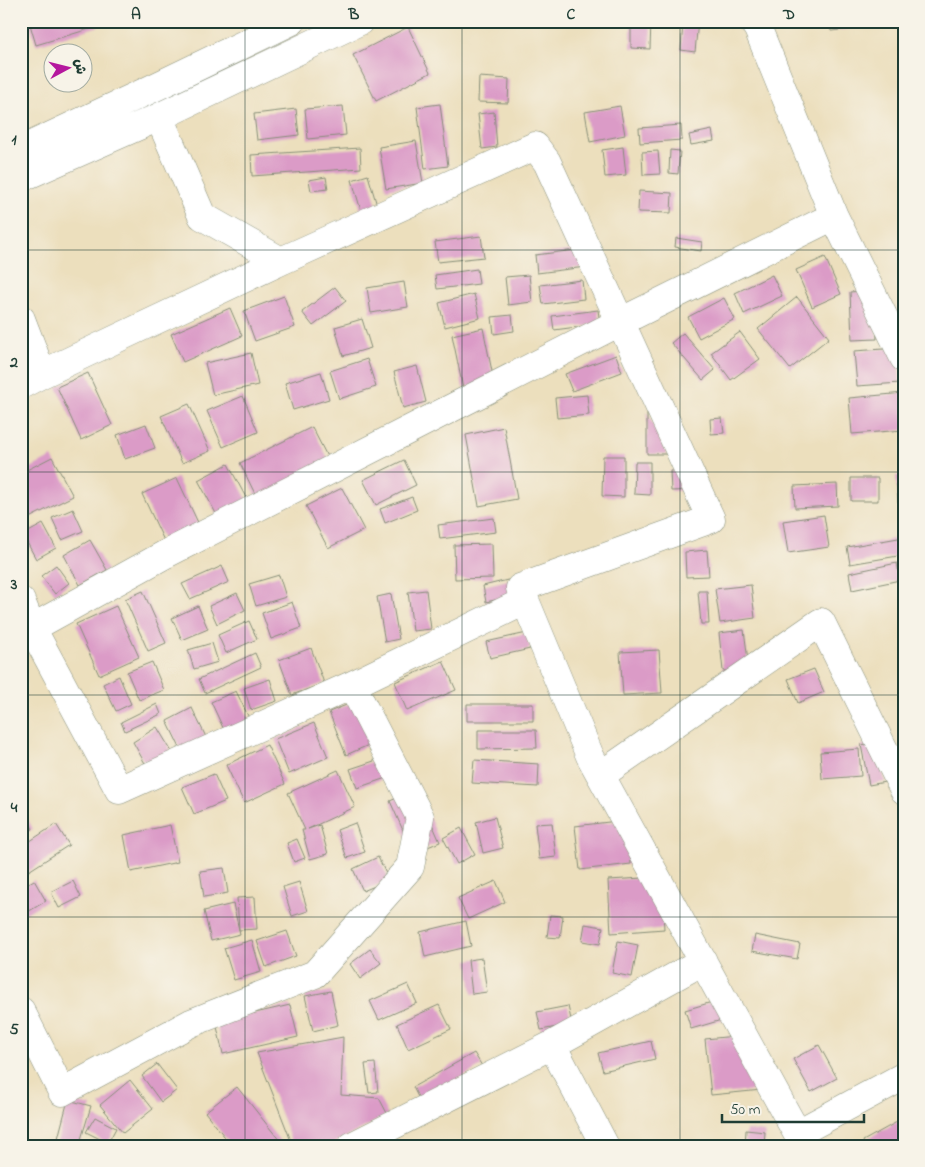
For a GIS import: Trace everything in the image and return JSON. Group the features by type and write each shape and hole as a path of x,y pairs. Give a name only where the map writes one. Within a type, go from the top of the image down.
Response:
{"street":[{"path":"21,150 292,21"},
{"path":"21,178 159,117 360,21"},
{"path":"762,24 834,216 904,358"},
{"path":"159,117 202,216 281,261"},
{"path":"21,319 32,379 281,261 535,146 547,162 711,519 520,588 525,601 590,756 801,1140 904,1076"},
{"path":"32,628 164,556 620,322 834,216"},
{"path":"21,602 32,628 119,790 352,686 525,601"},
{"path":"601,775 821,622 904,790"},
{"path":"21,1010 62,1092 191,1024 315,974 410,867 420,817 352,686"},
{"path":"352,1146 552,1045 703,961"},
{"path":"552,1045 605,1146"}],"building":[{"path":"29,21 105,21 106,24 42,42 36,45"},
{"path":"631,21 651,21 650,49 631,48"},
{"path":"683,21 698,21 695,52 681,50"},
{"path":"829,21 855,21 856,28 831,31"},
{"path":"408,27 430,73 376,101 353,55"},
{"path":"479,77 509,79 508,103 478,102"},
{"path":"440,104 448,166 425,169 417,107"},
{"path":"343,106 346,135 308,139 305,109"},
{"path":"620,106 625,135 590,142 585,112"},
{"path":"296,109 299,135 257,140 254,114"},
{"path":"494,112 497,147 482,149 478,114"},
{"path":"681,125 682,140 640,143 639,128"},
{"path":"712,130 714,141 691,145 689,135"},
{"path":"416,141 423,183 386,189 379,147"},
{"path":"623,147 626,175 605,177 602,150"},
{"path":"360,148 361,168 252,176 251,155"},
{"path":"670,150 680,151 678,174 669,173"},
{"path":"658,151 660,174 643,175 642,152"},
{"path":"368,175 378,209 362,214 352,180"},
{"path":"326,177 328,189 311,191 309,180"},
{"path":"639,191 672,193 671,213 638,212"},
{"path":"481,236 484,257 438,262 435,242"},
{"path":"676,238 702,242 701,251 675,247"},
{"path":"584,249 586,267 537,273 535,255"},
{"path":"825,257 841,294 812,307 796,270"},
{"path":"477,269 479,284 437,289 435,275"},
{"path":"529,275 532,302 508,305 505,277"},
{"path":"772,275 782,296 744,314 735,293"},
{"path":"582,280 584,299 543,304 540,285"},
{"path":"404,282 408,307 371,313 367,288"},
{"path":"335,287 346,301 313,326 302,312"},
{"path":"874,290 877,339 852,340 850,292"},
{"path":"474,294 480,318 445,327 439,303"},
{"path":"284,296 295,327 255,341 244,311"},
{"path":"797,297 829,338 790,369 758,329"},
{"path":"724,298 735,319 699,338 688,317"},
{"path":"230,308 242,336 183,362 171,334"},
{"path":"598,310 600,324 554,330 552,316"},
{"path":"512,315 514,331 494,334 492,317"},
{"path":"362,319 371,348 343,356 335,327"},
{"path":"483,328 494,381 463,388 452,335"},
{"path":"740,332 760,359 731,380 711,353"},
{"path":"683,333 715,370 703,380 671,343"},
{"path":"898,348 900,383 857,386 854,351"},
{"path":"251,353 258,385 213,395 205,363"},
{"path":"616,355 622,372 572,391 565,374"},
{"path":"367,359 376,387 339,399 330,371"},
{"path":"417,366 426,402 403,408 394,372"},
{"path":"321,372 329,399 293,410 285,383"},
{"path":"88,373 112,425 81,440 57,387"},
{"path":"904,393 904,430 852,434 849,398"},
{"path":"587,395 589,415 557,418 555,398"},
{"path":"243,396 258,432 223,447 207,411"},
{"path":"189,404 210,451 182,463 161,416"},
{"path":"647,412 667,454 647,454"},
{"path":"722,418 724,433 711,434 710,419"},
{"path":"146,424 155,448 125,459 117,435"},
{"path":"312,427 331,464 258,500 240,463"},
{"path":"504,427 517,499 479,506 466,435"},
{"path":"603,456 624,456 624,497 602,496"},
{"path":"52,457 73,496 23,521 21,518 21,473"},
{"path":"404,460 416,485 376,505 363,480"},
{"path":"635,462 650,462 650,495 634,494"},
{"path":"228,464 250,505 220,521 198,480"},
{"path":"696,470 697,490 671,491 670,471"},
{"path":"904,475 904,502 898,502 896,476"},
{"path":"177,478 202,531 167,547 142,494"},
{"path":"851,478 878,478 878,501 851,501"},
{"path":"837,484 838,506 795,508 794,486"},
{"path":"342,488 364,530 328,548 306,506"},
{"path":"412,497 417,510 385,523 380,509"},
{"path":"73,509 83,531 62,540 52,518"},
{"path":"824,515 829,547 788,553 783,521"},
{"path":"494,518 496,532 440,539 438,525"},
{"path":"43,524 56,548 36,559 23,535"},
{"path":"904,537 904,555 850,564 847,547"},
{"path":"90,540 107,570 80,585 64,555"},
{"path":"492,544 493,578 455,579 454,545"},
{"path":"707,550 709,576 686,577 685,552"},
{"path":"897,563 900,580 852,590 849,573"},
{"path":"56,565 69,583 55,594 41,576"},
{"path":"222,566 229,582 190,599 182,584"},
{"path":"279,575 286,597 256,606 249,584"},
{"path":"512,579 516,595 486,602 483,586"},
{"path":"751,585 755,618 720,623 715,589"},
{"path":"426,590 431,629 413,631 408,592"},
{"path":"143,591 166,643 148,651 125,599"},
{"path":"698,591 707,591 709,624 701,624"},
{"path":"237,593 245,610 217,624 209,606"},
{"path":"391,594 399,639 385,642 377,597"},
{"path":"292,602 301,628 271,639 262,613"},
{"path":"116,606 139,657 99,675 76,624"},
{"path":"198,606 208,629 182,640 172,618"},
{"path":"249,621 257,639 226,653 218,635"},
{"path":"744,630 749,668 723,671 719,633"},
{"path":"527,633 530,649 490,658 486,642"},
{"path":"212,643 218,662 194,669 188,650"},
{"path":"311,648 324,683 292,695 279,660"},
{"path":"659,650 662,693 623,695 620,652"},
{"path":"255,653 261,667 205,693 199,679"},
{"path":"443,661 456,690 407,711 395,682"},
{"path":"152,662 164,690 139,700 127,672"},
{"path":"814,669 824,692 798,703 788,679"},
{"path":"119,676 131,704 116,711 103,684"},
{"path":"270,679 277,701 251,710 244,688"},
{"path":"236,691 250,720 225,732 211,702"},
{"path":"354,702 371,744 346,755 329,712"},
{"path":"157,704 161,714 125,731 121,722"},
{"path":"467,704 533,704 533,721 467,721"},
{"path":"192,708 206,737 181,750 167,721"},
{"path":"314,723 328,757 289,774 275,739"},
{"path":"157,727 172,752 147,767 133,742"},
{"path":"478,730 536,730 537,748 478,749"},
{"path":"878,742 885,782 869,785 861,745"},
{"path":"267,745 285,784 244,803 226,765"},
{"path":"859,749 861,776 822,779 820,752"},
{"path":"380,759 386,778 357,788 350,769"},
{"path":"474,760 539,764 538,787 472,783"},
{"path":"338,770 355,807 308,829 320,825 328,854 310,859 302,830 305,830 288,793"},
{"path":"214,774 226,801 194,814 182,787"},
{"path":"417,789 440,842 413,853 390,801"},
{"path":"21,807 33,829 21,835"},
{"path":"495,817 503,848 483,853 476,822"},
{"path":"626,820 631,864 580,870 575,826"},
{"path":"355,823 365,852 347,858 337,830"},
{"path":"552,823 556,857 539,859 535,824"},
{"path":"56,824 69,845 21,876 21,847"},
{"path":"170,825 178,862 131,872 124,835"},
{"path":"461,828 475,854 457,864 443,838"},
{"path":"297,839 305,858 294,862 287,843"},
{"path":"378,857 389,880 363,891 353,869"},
{"path":"224,868 228,893 204,897 200,871"},
{"path":"661,877 664,929 611,933 608,880"},
{"path":"34,880 46,901 21,916 21,888"},
{"path":"73,881 81,897 59,908 51,892"},
{"path":"496,881 505,902 468,919 458,898"},
{"path":"299,882 308,911 292,916 283,887"},
{"path":"255,897 257,929 239,930 237,898"},
{"path":"233,904 240,934 211,941 204,911"},
{"path":"550,915 563,916 560,938 547,937"},
{"path":"466,921 471,946 425,957 420,932"},
{"path":"585,924 603,927 600,944 582,941"},
{"path":"287,931 296,956 266,967 257,941"},
{"path":"755,935 800,944 797,959 752,951"},
{"path":"252,940 261,972 234,980 224,948"},
{"path":"618,941 638,945 632,977 612,973"},
{"path":"370,949 381,963 360,979 350,964"},
{"path":"482,958 487,992 472,994 468,960"},
{"path":"408,984 417,1003 379,1020 370,1001"},
{"path":"331,991 338,1025 313,1031 305,996"},
{"path":"729,997 735,1016 691,1029 685,1010"},
{"path":"290,1005 298,1037 223,1054 216,1022"},
{"path":"439,1005 451,1029 408,1049 397,1024"},
{"path":"568,1006 572,1024 541,1030 537,1012"},
{"path":"756,1034 762,1090 711,1095 705,1039"},
{"path":"343,1037 341,1095 379,1098 388,1115 329,1146 293,1146 257,1053"},
{"path":"651,1041 655,1059 603,1071 598,1053"},
{"path":"819,1045 837,1078 811,1092 793,1059"},
{"path":"474,1053 482,1066 420,1101 413,1087"},
{"path":"375,1063 378,1092 369,1093 365,1064"},
{"path":"157,1064 177,1090 161,1102 142,1076"},
{"path":"130,1080 153,1109 123,1133 100,1105"},
{"path":"237,1087 284,1146 232,1146 205,1112"},
{"path":"68,1100 91,1106 79,1146 56,1146"},
{"path":"95,1117 116,1128 108,1143 86,1132"},
{"path":"904,1118 904,1146 865,1146 863,1141"},
{"path":"746,1130 765,1132 764,1146 745,1146"}]}
